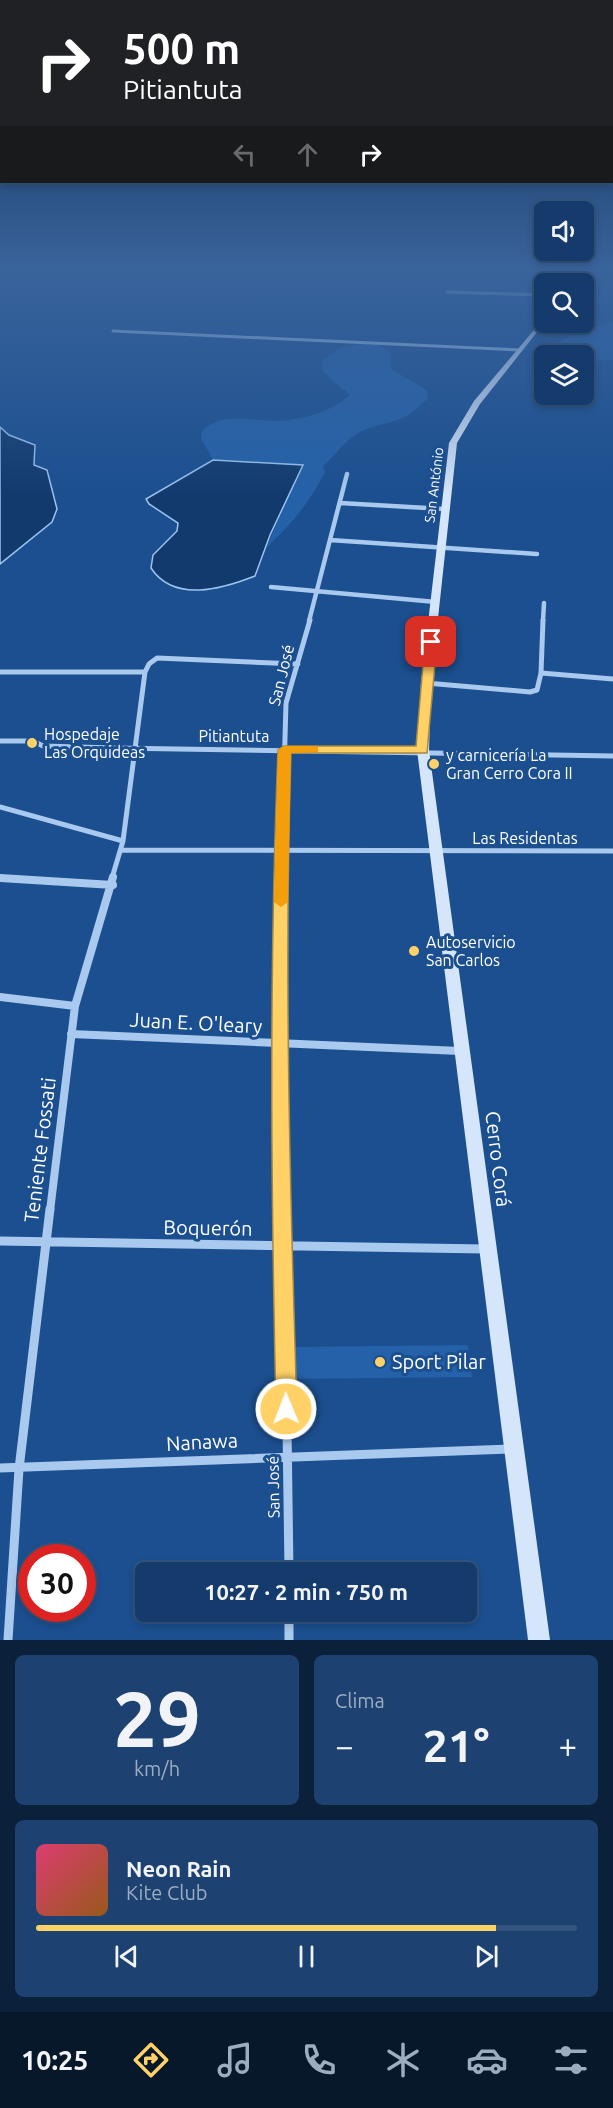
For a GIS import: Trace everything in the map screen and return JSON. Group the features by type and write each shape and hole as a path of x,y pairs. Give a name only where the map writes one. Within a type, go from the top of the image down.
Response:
{"street":[{"path":"381,344 520,350"},
{"name":"San António","path":"426,683 444,509 456,434 477,403 525,344"},
{"name":"San José","path":"289,1562 282,1246 281,1043 281,851 286,704 318,591 347,474"},
{"path":"340,503 444,509"},
{"path":"330,540 537,554"},
{"path":"272,587 436,602"},
{"path":"426,683 530,692 537,690 541,673 544,603"},
{"path":"0,672 145,672 149,664 157,658 298,664"},
{"name":"Teniente Fossati","path":"8,1640 19,1469 71,1034 75,1006 122,846 145,672"},
{"path":"541,673 613,679"},
{"name":"Cerro Corá","path":"426,683 423,750 539,1640"},
{"name":"Pitiantuta","path":"0,741 33,741 43,746 136,749 423,750 613,756"},
{"name":"Las Residentas","path":"0,807 122,846 281,851 613,851"},
{"path":"0,878 112,885"},
{"path":"0,998 75,1006"},
{"name":"Juan E. O'leary","path":"71,1034 464,1051"},
{"name":"Boquerón","path":"0,1241 488,1249"},
{"name":"Nanawa","path":"0,1468 19,1469 288,1455 514,1449"},
{"path":"289,1622 289,1640"}],"shaded area":[{"path":"363,344 378,345 390,352 391,369 427,390 428,398 403,418 362,431 346,442 323,466 325,472 299,513 266,548 303,465 213,460 201,438 202,431 210,425 228,419 285,420 305,417 333,407 350,395 323,372 322,361 340,348"},
{"path":"613,344 613,360 594,361 594,345 556,345"},
{"path":"0,427 9,435 35,445 34,465 47,470 57,509 52,522 0,564"},
{"path":"213,460 303,465 270,535 255,576 228,585 199,590 172,586 161,579 151,568 153,555 177,531 178,523 149,504 146,499"},
{"name":"Sport Pilar","path":"468,1345 472,1377 289,1379 289,1347"}],"slow traffic":[{"path":"281,902 284,750 313,750"}],"place":[{"name":"Hospedaje Las Orquideas","path":"32,743"},
{"name":"y carnicería La Gran Cerro Cora II","path":"434,764"},
{"name":"Autoservicio San Carlos","path":"414,951"},
{"name":"Sport Pilar","path":"380,1362"}],"route":[{"path":"286,1409 282,1246 281,1001 284,750 423,750 426,683 431,642"}]}
